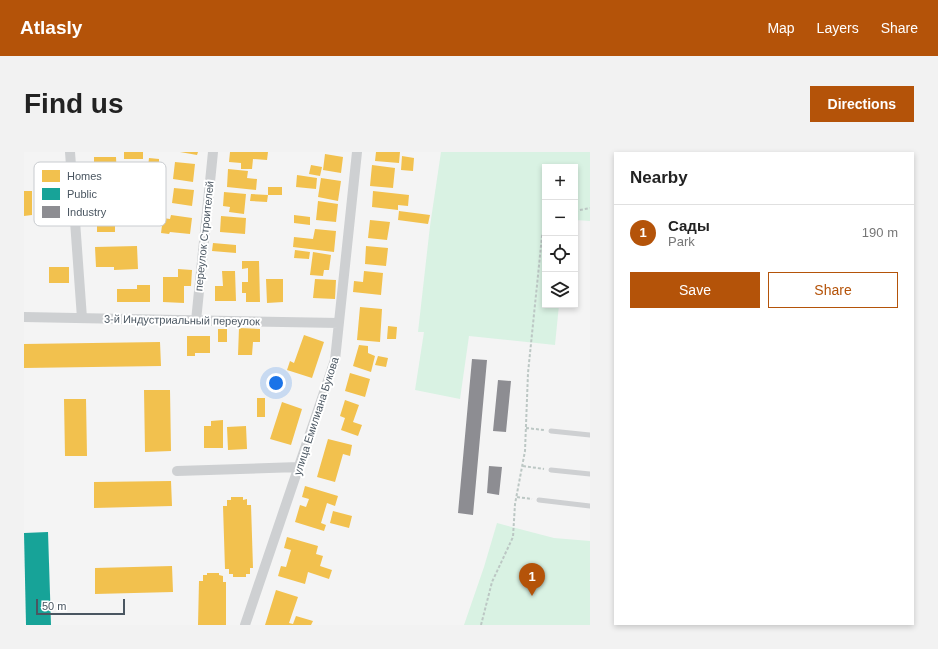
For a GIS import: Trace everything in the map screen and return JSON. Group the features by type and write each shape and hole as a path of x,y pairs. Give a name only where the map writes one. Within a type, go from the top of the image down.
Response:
{"street":[{"path":"70,152 71,162"},
{"name":"переулок Строителей","path":"196,321 213,152"},
{"name":"улица Емилиана Букова","path":"245,625 336,360 357,152"},
{"path":"75,226 82,318"},
{"name":"3-й Индустриальный переулок","path":"24,317 339,323"},
{"path":"177,471 299,467"}],"lane":[{"path":"551,431 590,435"},
{"path":"551,470 590,474"},
{"path":"539,500 590,506"}],"path":[{"path":"578,210 590,208"},
{"path":"481,625 492,582 513,536 515,504 525,451 528,373 542,236"},
{"path":"526,428 551,431"},
{"path":"522,466 551,470"},
{"path":"516,497 539,500"}],"green space":[{"path":"441,152 590,152 590,221 578,220 578,164 542,164 542,308 559,308 555,345 469,336 460,399 415,390 424,332 418,332 430,226"},
{"path":"497,523 554,538 590,541 590,625 464,625"}],"building: Homes":[{"path":"124,152 143,152 143,159 124,159"},
{"path":"180,152 198,152 197,155"},
{"path":"230,152 268,152 267,160 253,159 252,169 241,169 241,163 229,162"},
{"path":"376,152 400,152 399,163 375,161"},
{"path":"325,154 343,157 341,173 323,170"},
{"path":"402,156 414,158 413,171 401,170"},
{"path":"94,157 116,157 116,162 94,162"},
{"path":"149,158 159,159 159,162 149,162"},
{"path":"175,162 195,164 193,182 173,179"},
{"path":"311,165 322,167 320,176 309,174"},
{"path":"372,165 395,168 393,188 370,186"},
{"path":"228,169 248,171 247,178 257,179 256,190 227,187"},
{"path":"297,175 317,178 316,189 296,187"},
{"path":"321,178 341,181 338,201 318,197"},
{"path":"268,187 282,187 282,195 268,195"},
{"path":"174,188 194,190 192,206 172,203"},
{"path":"24,191 32,191 32,215 24,216"},
{"path":"373,191 409,195 408,206 398,205 398,210 372,207"},
{"path":"224,192 246,194 244,214 229,212 230,207 223,206"},
{"path":"251,194 268,195 267,202 250,201"},
{"path":"318,201 338,204 336,222 316,220"},
{"path":"399,211 430,215 428,224 398,220"},
{"path":"171,215 192,218 190,234 170,232 169,234 161,233 162,226 166,226 166,218 170,219"},
{"path":"294,215 310,217 310,225 294,223"},
{"path":"221,216 246,218 245,234 220,232"},
{"path":"370,220 390,222 387,240 368,238"},
{"path":"97,226 115,226 115,232 97,232"},
{"path":"315,229 336,231 334,252 293,247 294,237 313,239"},
{"path":"213,243 236,245 236,253 212,251"},
{"path":"137,246 138,269 114,270 114,267 96,267 95,247"},
{"path":"366,246 388,248 386,266 365,264"},
{"path":"295,250 310,252 309,259 294,258"},
{"path":"313,252 331,255 329,270 324,270 323,276 310,275"},
{"path":"242,261 259,261 260,302 246,302 246,293 242,293 242,282 248,282 248,268 242,269"},
{"path":"49,267 69,267 69,283 49,283"},
{"path":"178,269 192,270 191,286 184,286 184,303 163,302 163,277 178,277"},
{"path":"222,271 235,271 236,301 215,301 215,286 223,286"},
{"path":"364,271 383,273 381,295 353,292 354,281 363,282"},
{"path":"266,279 283,279 283,302 267,303"},
{"path":"315,279 336,280 335,299 313,298"},
{"path":"137,285 150,285 150,302 117,302 117,289 137,289"},
{"path":"360,307 382,309 380,342 357,340"},
{"path":"388,326 397,327 396,339 387,339"},
{"path":"239,328 260,329 260,342 253,342 252,355 238,355"},
{"path":"218,329 227,329 227,342 218,342"},
{"path":"304,335 324,342 312,378 287,370 290,361 294,363"},
{"path":"187,336 210,336 210,353 195,353 195,356 187,356"},
{"path":"160,342 161,366 24,368 24,344"},
{"path":"359,345 368,346 368,353 375,356 371,372 353,366"},
{"path":"378,356 388,358 386,367 375,365"},
{"path":"350,373 370,379 365,397 345,391"},
{"path":"144,390 170,390 171,451 145,452"},
{"path":"257,398 265,398 265,417 257,417"},
{"path":"64,399 86,399 87,456 65,456"},
{"path":"345,400 359,405 353,422 362,425 358,436 341,430 345,418 340,416"},
{"path":"282,402 302,409 291,445 270,439"},
{"path":"223,420 223,448 204,448 204,426 211,426 211,421"},
{"path":"246,426 247,449 228,450 227,427"},
{"path":"328,439 352,445 350,456 343,454 335,482 317,477"},
{"path":"171,481 172,506 94,508 94,482"},
{"path":"305,486 338,496 335,506 327,503 321,523 326,525 324,531 295,522 300,505 306,507 309,499 302,497"},
{"path":"231,497 243,497 243,500 247,499 247,505 251,505 253,568 250,568 250,574 246,574 246,577 233,577 233,574 229,574 229,569 225,569 223,506 227,506 227,500 231,500"},
{"path":"333,511 352,516 349,528 330,523"},
{"path":"287,537 318,546 316,554 323,556 320,566 332,570 329,579 308,572 305,584 278,576 281,566 286,567 291,550 284,548"},
{"path":"172,566 173,592 95,594 95,568"},
{"path":"207,573 219,573 219,575 223,576 223,582 226,582 226,625 198,625 199,581 203,581 203,575 207,575"},
{"path":"276,590 298,597 289,623 293,624 296,616 313,621 311,625 265,625"}],"building: Public":[{"path":"48,532 51,625 26,625 24,533"}],"building: Industry":[{"path":"472,359 487,360 473,515 458,513"},
{"path":"498,380 511,381 506,432 493,431"},
{"path":"489,466 502,467 499,495 487,493"}],"place":[{"name":"Сады","path":"532,596"}]}
